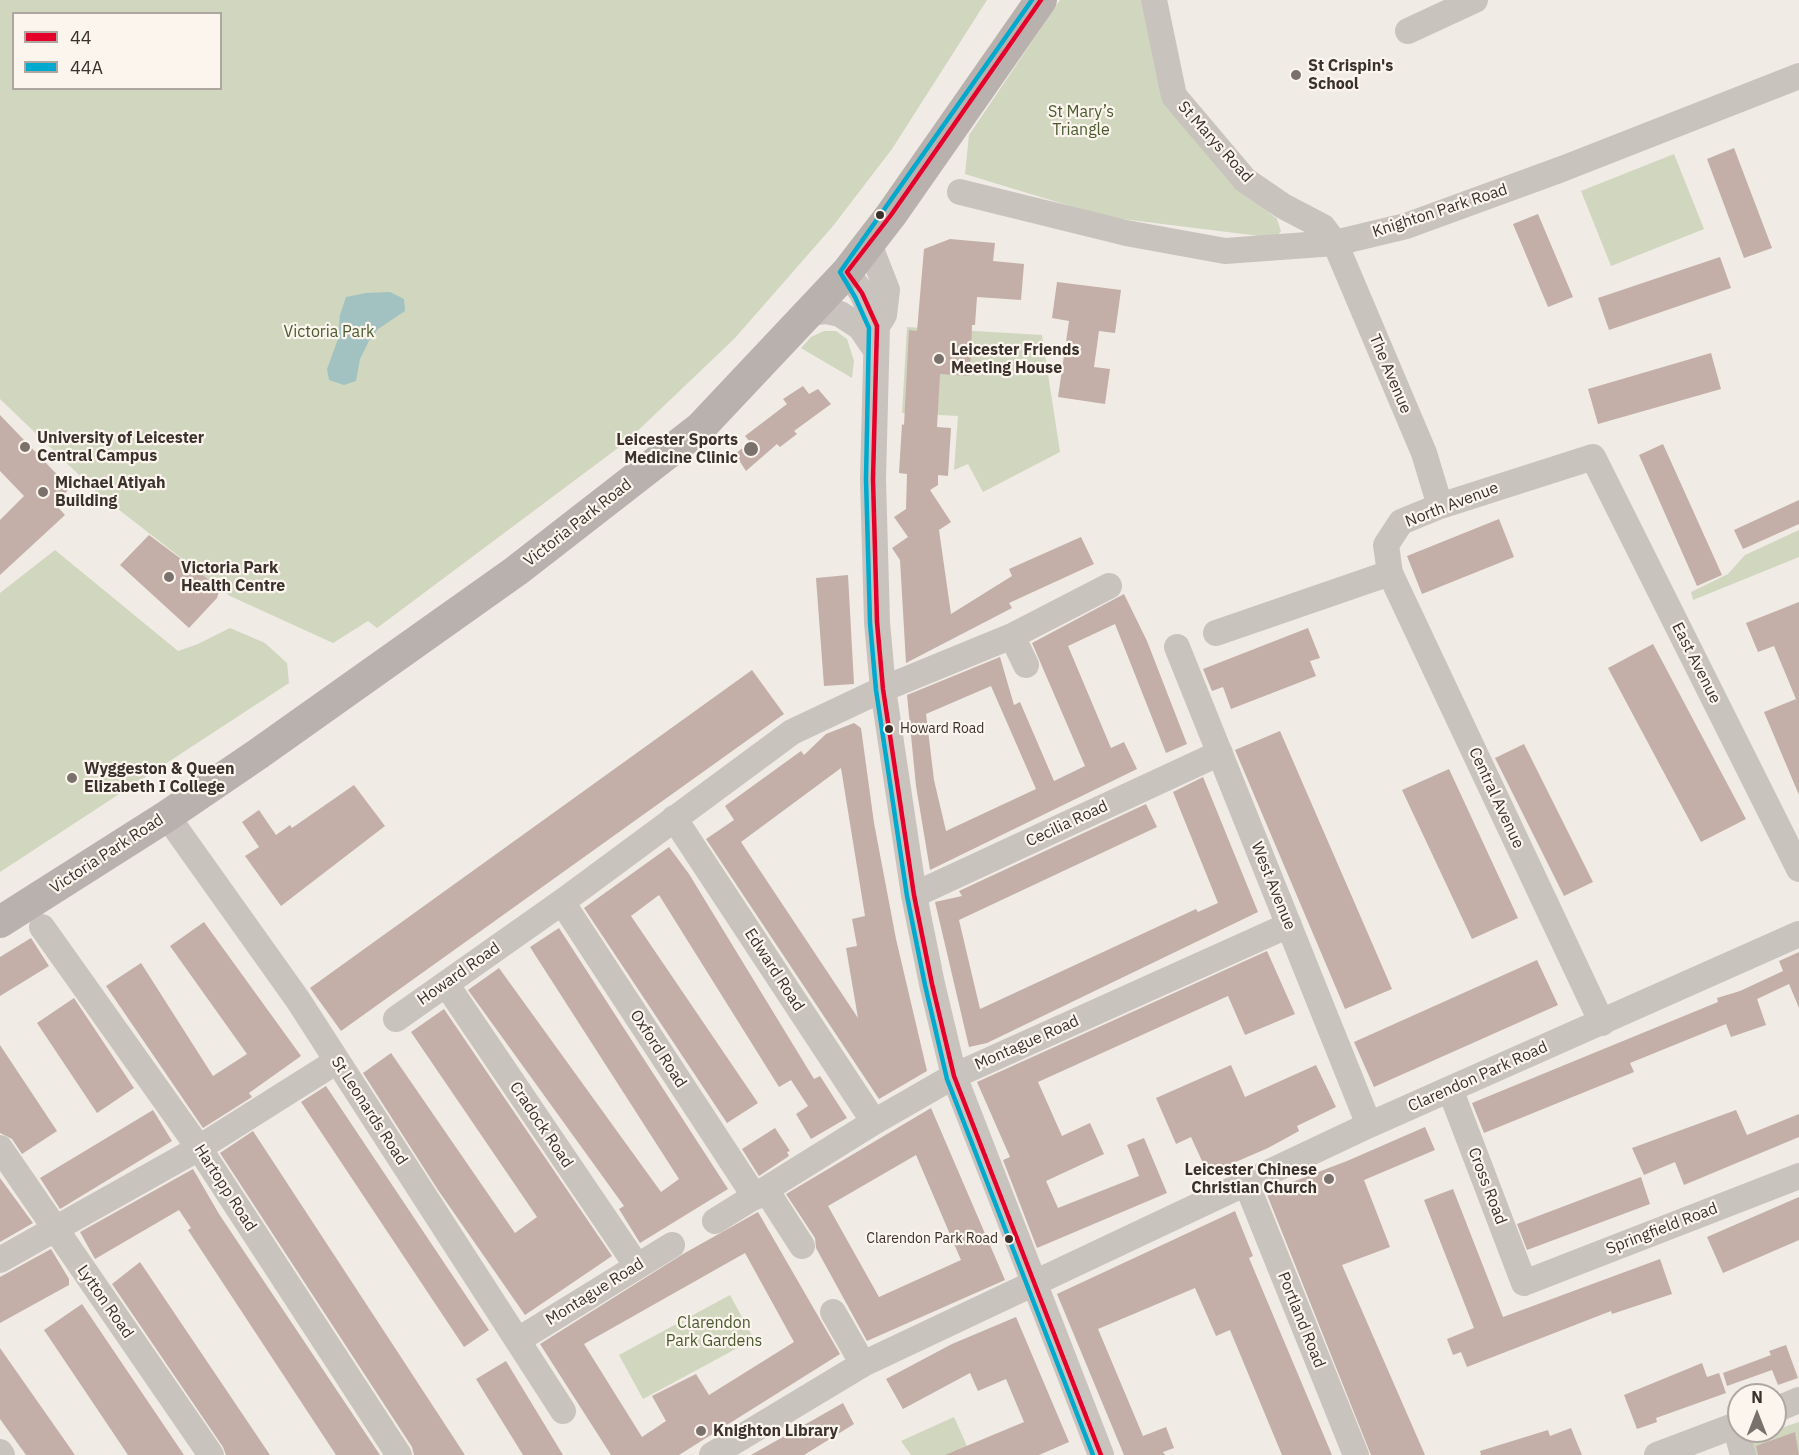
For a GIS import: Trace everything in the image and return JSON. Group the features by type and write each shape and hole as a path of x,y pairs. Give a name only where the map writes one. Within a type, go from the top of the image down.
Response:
{"main road":[{"name":"Victoria Park Road","path":"0,922 167,816 516,571 691,435 847,272 1041,0"}],"street":[{"name":"St Marys Road","path":"1154,0 1174,96 1245,180 1284,206 1323,227 1335,243"},
{"path":"1408,31 1475,0"},
{"name":"Knighton Park Road","path":"960,192 1126,233 1225,251 1335,243 1406,226 1562,169 1799,76"},
{"name":"The Avenue","path":"1335,243 1424,453 1440,506"},
{"path":"869,244 887,291 884,315 877,326"},
{"path":"847,272 862,293 877,326 874,539 883,689 914,895 944,1040 954,1076 1099,1454"},
{"path":"808,313 833,312 850,319 860,327 876,352"},
{"name":"North Avenue","path":"1390,573 1386,545 1401,522 1440,506 1593,457"},
{"name":"East Avenue","path":"1593,457 1799,869"},
{"path":"1216,633 1390,573"},
{"name":"Central Avenue","path":"1390,573 1602,1023"},
{"name":"Howard Road","path":"396,1018 562,902 792,732 883,689 1011,636 1109,585"},
{"path":"1011,636 1026,664"},
{"name":"West Avenue","path":"1177,647 1369,1125"},
{"name":"Cecilia Road","path":"914,895 1220,753"},
{"name":"St Leonards Road","path":"167,816 298,1000 563,1411"},
{"name":"Edward Road","path":"674,818 874,1122"},
{"name":"Oxford Road","path":"562,902 760,1193 802,1246"},
{"name":"Montague Road","path":"715,1221 874,1122 954,1076 1288,925"},
{"name":"Hartopp Road","path":"42,927 199,1148 399,1455"},
{"name":"Clarendon Park Road","path":"712,1455 863,1364 1247,1185 1369,1125 1799,934"},
{"name":"Cradock Road","path":"446,984 637,1266"},
{"path":"0,1260 199,1148 337,1061"},
{"name":"Cross Road","path":"1450,1089 1524,1283"},
{"name":"Lytton Road","path":"0,1148 211,1455"},
{"name":"Springfield Road","path":"1524,1283 1799,1176"},
{"name":"Portland Road","path":"1247,1185 1356,1455"},
{"name":"Montague Road","path":"518,1340 672,1245"},
{"path":"833,1312 863,1364"},
{"path":"1657,1455 1727,1428"}],"green space":[{"name":"Victoria Park","path":"0,0 987,0 892,149 833,226 735,338 626,442 377,628 368,621 333,643 230,596 100,495 0,399"},
{"name":"St Mary’s Triangle","path":"1060,0 1141,0 1162,100 1238,187 1277,219 1281,231 1276,238 1106,217 965,174 969,135"},
{"path":"1674,154 1704,229 1611,266 1581,191"},
{"path":"907,327 1042,335 1060,452 983,492 968,464 954,470 958,416 902,413"},
{"path":"824,331 836,331 847,339 854,361 852,378 801,348 811,337"},
{"path":"1799,530 1799,557 1693,600 1691,592 1728,574 1745,555"},
{"name":"Wyggeston & Queen Elizabeth I College","path":"55,550 178,651 230,628 265,643 287,663 289,683 0,872 0,593"},
{"name":"Clarendon Park Gardens","path":"730,1295 754,1339 643,1399 619,1355"},
{"path":"954,1417 971,1455 911,1455 901,1441"},
{"path":"1799,1422 1799,1455 1751,1455 1747,1443 1787,1443 1787,1426"}],"water":[{"path":"390,292 404,299 405,311 378,329 369,341 360,359 356,381 344,385 329,380 327,369 338,339 340,315 346,297"}],"building":[{"path":"1734,148 1772,248 1744,258 1707,159"},
{"path":"1538,214 1573,297 1548,307 1513,224"},
{"path":"950,239 995,243 993,261 1024,264 1021,300 977,297 975,325 972,325 970,376 940,374 937,427 951,428 948,476 938,475 938,485 930,490 951,522 939,530 951,614 1012,576 1009,569 1081,537 1094,564 1009,603 1012,608 906,663 900,560 892,548 908,537 894,517 906,509 907,474 899,473 909,330 917,331 924,249"},
{"path":"1720,257 1731,288 1609,330 1598,298"},
{"path":"1057,282 1121,290 1115,333 1099,331 1094,367 1110,369 1105,404 1058,397 1069,321 1052,318"},
{"path":"1711,353 1721,389 1598,424 1588,389"},
{"path":"803,386 809,394 818,389 831,404 794,431 797,434 780,447 777,444 746,471 735,454 750,442 745,436 787,404 783,399"},
{"name":"Michael Atiyah Building","path":"0,415 70,488 55,504 65,515 0,575 0,520 24,496 0,471"},
{"path":"1663,444 1722,575 1697,586 1639,455"},
{"path":"1799,500 1799,524 1743,549 1734,530"},
{"path":"1499,519 1514,557 1422,594 1407,556"},
{"name":"Victoria Park Health Centre","path":"149,535 220,588 217,598 189,628 120,565"},
{"path":"848,575 854,684 824,686 816,578"},
{"path":"1124,594 1147,641 1187,744 1166,753 1115,624 1068,646 1111,748 1124,742 1137,769 930,870 916,786 907,695 1000,657 1014,705 1020,702 1054,781 1085,766 1032,643","holes":["991,686 1036,789 946,831 934,780 926,714"]},
{"path":"1799,602 1799,795 1764,712 1796,699 1774,646 1758,652 1746,623"},
{"path":"1308,628 1320,658 1310,661 1316,676 1231,709 1223,687 1212,691 1203,669"},
{"path":"1653,644 1746,819 1701,842 1608,668"},
{"path":"752,670 784,714 341,1031 310,988"},
{"path":"854,723 861,728 874,823 896,939 927,1071 879,1099 706,839 734,820 725,806 801,751 804,755 826,734","holes":["841,768 865,916 852,919 857,946 846,948 858,1018 741,842"]},
{"path":"1280,731 1392,989 1345,1009 1235,750"},
{"path":"1524,744 1593,882 1564,896 1495,758"},
{"path":"1449,769 1518,918 1472,939 1402,790"},
{"path":"1203,777 1258,912 987,1043 969,1047 935,902 962,896 959,891 1146,804 1157,827 959,920 980,1009 1196,909 1198,912 1218,903 1173,792"},
{"path":"354,785 385,826 281,906 245,856 259,847 242,822 259,810 276,835 290,825 292,828"},
{"path":"669,847 689,874 814,1079 820,1076 847,1118 811,1139 796,1114 808,1106 791,1080 779,1087 659,895 631,916 758,1103 727,1123 584,908"},
{"path":"204,922 301,1056 249,1093 252,1097 203,1128 106,986 141,963 213,1076 247,1054 170,946"},
{"path":"559,928 728,1189 640,1243 619,1209 624,1206 468,990 499,968 661,1192 679,1179 530,947"},
{"path":"31,938 49,966 0,996 0,957"},
{"path":"1267,951 1295,1014 1245,1035 1228,996 1038,1082 1062,1136 1090,1123 1104,1154 1046,1181 1058,1208 1139,1176 1127,1145 1144,1138 1167,1193 1037,1248 1003,1160 1010,1157 977,1082"},
{"path":"1799,952 1799,1008 1789,984 1757,999 1766,1025 1731,1037 1726,1024 1630,1063 1634,1072 1484,1133 1472,1103 1718,1002 1717,998 1740,991 1783,971 1779,961"},
{"path":"1537,960 1558,1005 1374,1087 1354,1042"},
{"path":"74,998 134,1088 97,1113 37,1023"},
{"path":"444,1009 612,1256 525,1315 438,1190 363,1073 391,1053 515,1233 537,1217 411,1032"},
{"path":"0,1045 57,1131 22,1154 12,1139 0,1133"},
{"path":"1231,1065 1245,1097 1316,1065 1336,1107 1297,1126 1299,1131 1268,1148 1208,1174 1191,1137 1176,1144 1156,1098"},
{"path":"326,1086 489,1330 464,1347 301,1102"},
{"path":"931,1108 1005,1280 867,1341 816,1248 815,1238 786,1194","holes":["916,1155 961,1260 879,1297 828,1206"]},
{"path":"153,1110 172,1141 60,1209 40,1178"},
{"path":"1736,1110 1747,1135 1799,1114 1799,1137 1684,1185 1675,1162 1644,1175 1632,1148"},
{"path":"1425,1127 1435,1150 1364,1180 1390,1247 1342,1265 1425,1455 1371,1455 1266,1192 1347,1161"},
{"path":"775,1128 790,1151 787,1152 789,1156 759,1176 742,1149"},
{"path":"253,1131 465,1455 414,1455 412,1447 220,1153"},
{"path":"193,1169 219,1214 380,1455 336,1455 188,1230 191,1228 179,1210 95,1259 80,1232"},
{"path":"1641,1177 1650,1204 1527,1250 1517,1224"},
{"path":"0,1178 33,1223 0,1242"},
{"path":"1453,1189 1503,1317 1660,1259 1672,1294 1612,1314 1611,1311 1467,1367 1461,1352 1453,1355 1447,1339 1474,1328 1424,1200"},
{"path":"1799,1197 1799,1240 1723,1273 1707,1237"},
{"path":"1235,1211 1253,1256 1249,1258 1332,1455 1282,1455 1230,1330 1216,1336 1195,1288 1098,1329 1143,1436 1166,1427 1174,1448 1163,1452 1165,1455 1124,1455 1057,1294"},
{"path":"758,1212 840,1354 679,1455 611,1455 540,1344 683,1254","holes":["745,1253 794,1342 709,1395 696,1374 652,1396 666,1421 642,1437 584,1344"]},
{"path":"51,1249 69,1279 69,1285 0,1323 0,1277"},
{"path":"140,1262 270,1455 226,1455 223,1447 112,1284"},
{"path":"82,1304 184,1455 128,1455 44,1330"},
{"path":"1016,1317 1069,1442 1039,1455 945,1455 1024,1422 1006,1379 978,1391 970,1373 903,1409 886,1379 952,1344"},
{"path":"1786,1345 1798,1378 1777,1383 1772,1370 1735,1383 1727,1383 1727,1386 1723,1373 1771,1355 1769,1351"},
{"path":"0,1348 75,1455 26,1455 0,1419"},
{"path":"506,1361 563,1455 523,1455 476,1379"},
{"path":"1702,1363 1707,1377 1719,1373 1726,1393 1656,1418 1657,1422 1637,1429 1624,1395"},
{"path":"843,1403 854,1424 804,1455 751,1455"},
{"path":"1571,1428 1582,1455 1481,1455 1480,1451 1548,1430 1550,1436"},
{"path":"1795,1432 1799,1455 1758,1455 1756,1446 1764,1443 1787,1443 1787,1435"}],"transit line":[{"name":"44A","path":"1032,0 840,272 855,297 869,328 866,479 870,623 876,690 907,896 925,985 947,1079 1093,1455"},
{"name":"44","path":"1041,0 891,215 847,272 862,293 877,326 873,479 877,622 883,689 914,895 932,984 954,1076 1101,1455"}],"place":[{"name":"St Crispin's School","path":"1296,75"},
{"name":"Leicester Friends Meeting House","path":"939,359"},
{"name":"University of Leicester Central Campus","path":"25,447"},
{"name":"Leicester Sports Medicine Clinic","path":"751,449"},
{"name":"Michael Atiyah Building","path":"43,492"},
{"name":"Victoria Park Health Centre","path":"169,577"},
{"name":"Howard Road","path":"889,729"},
{"name":"Wyggeston & Queen Elizabeth I College","path":"72,778"},
{"name":"Leicester Chinese Christian Church","path":"1329,1179"},
{"name":"Clarendon Park Road","path":"1009,1239"},
{"name":"Knighton Library","path":"701,1431"}]}
